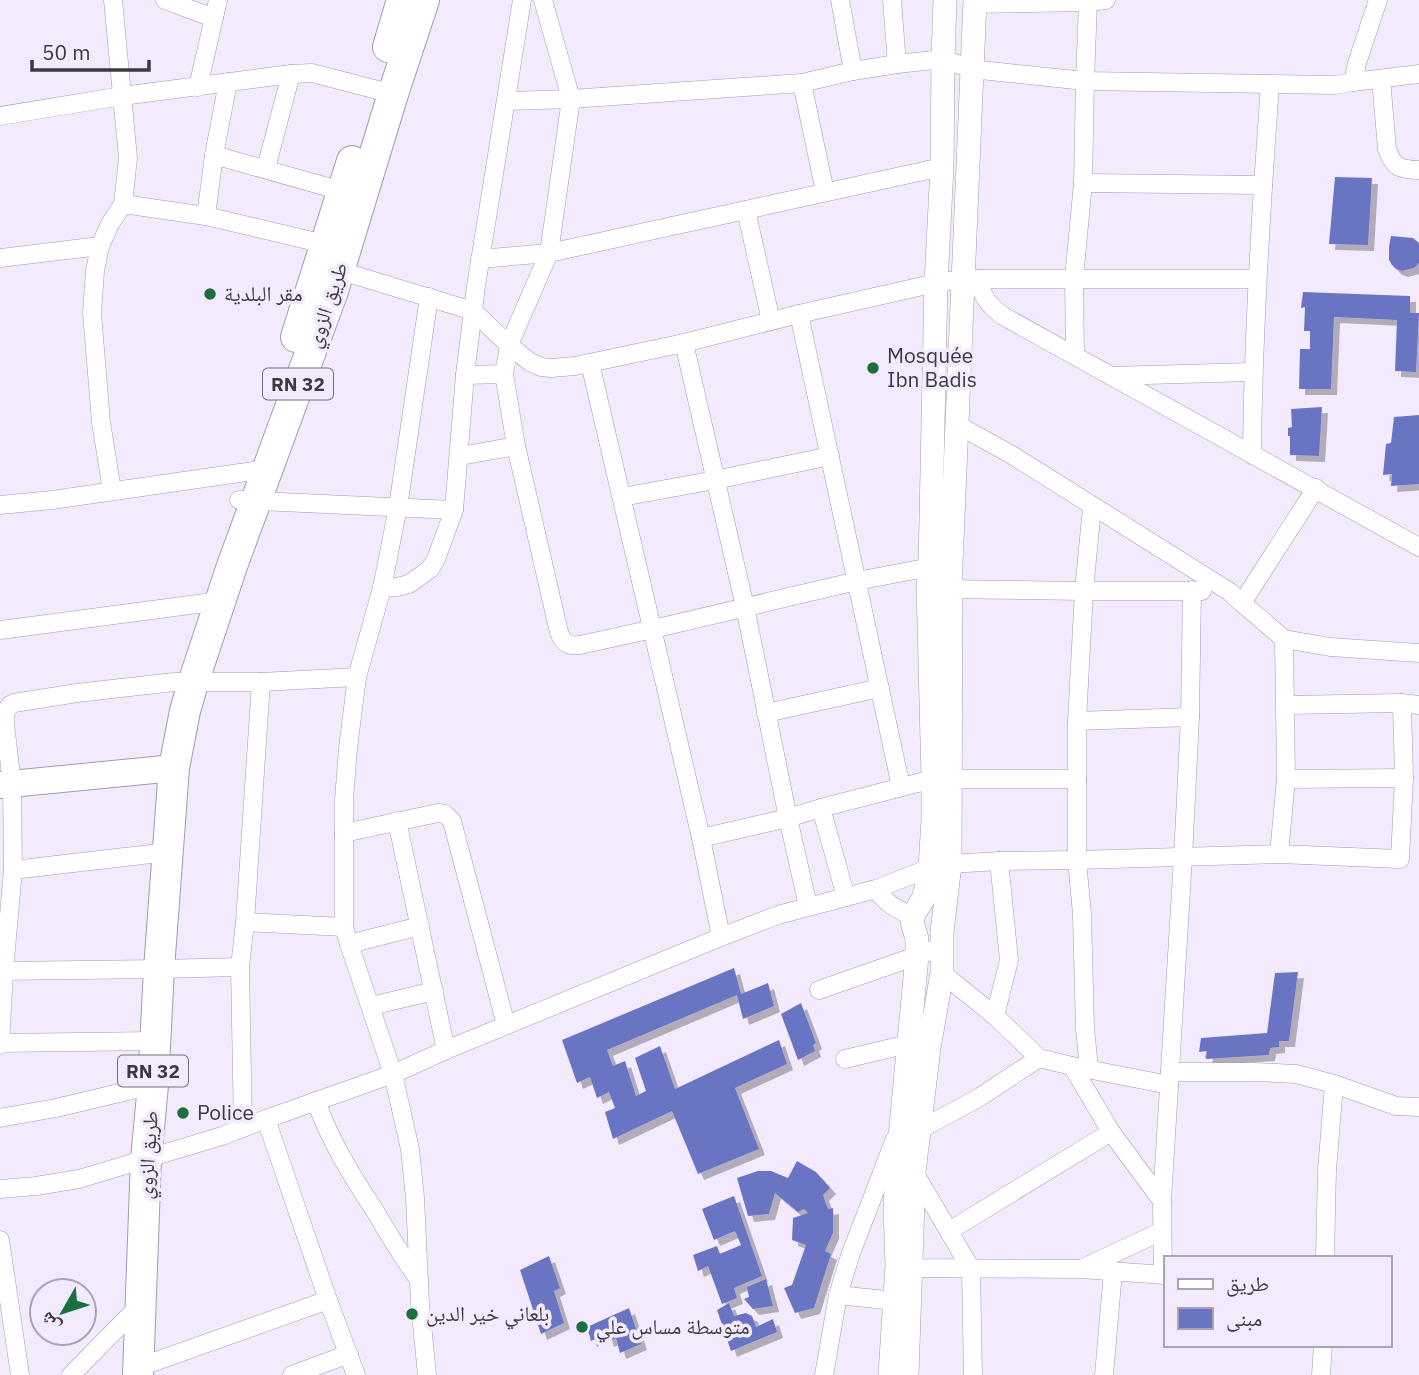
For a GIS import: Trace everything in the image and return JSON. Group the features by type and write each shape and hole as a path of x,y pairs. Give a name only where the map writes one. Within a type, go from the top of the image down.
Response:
{"main road":[{"name":"طريق الزوي","path":"138,1372 146,1159 174,768 167,738 167,710 183,682 258,470 294,341 332,257 415,1"},
{"path":"6,784 174,768"}],"street":[{"path":"112,491 102,422 92,313 94,271 100,246 123,204 128,158 113,0"},
{"path":"165,0 216,9 198,87"},
{"path":"383,588 409,584 429,569 436,559 454,510 473,311 522,0"},
{"path":"543,0 571,99 549,253 509,345 504,374 516,446 562,640 572,646 857,580 940,565"},
{"path":"840,0 853,71"},
{"path":"892,0 897,64"},
{"path":"904,1266 895,1207 942,973 936,283 942,167 945,0"},
{"path":"1353,82 1378,0"},
{"path":"940,565 972,279 971,69 974,2 1097,1 1085,81 1083,183 1074,278 1075,355"},
{"path":"506,101 802,83 853,71 943,59 971,69 1085,81 1335,85 1419,74"},
{"path":"0,116 122,96 292,74 312,73 384,92"},
{"path":"266,168 292,74"},
{"path":"1381,79 1390,158 1398,167 1419,170"},
{"path":"206,216 228,82"},
{"path":"802,83 825,192"},
{"path":"1252,456 1252,372 1270,85"},
{"path":"214,155 352,194"},
{"path":"480,259 549,253 942,167"},
{"path":"1083,183 1263,185"},
{"path":"123,204 206,216 332,257 429,297 473,311 509,345 530,362 541,367 561,368 590,363 936,283 972,279 1257,279"},
{"path":"746,209 771,321"},
{"path":"0,258 100,246"},
{"path":"972,279 980,287 985,299 1003,316 1419,547"},
{"path":"426,1375 410,1149 393,1074 346,935 344,833 348,748 357,677 383,588 398,507 429,297"},
{"path":"799,314 901,787"},
{"path":"684,343 808,906"},
{"path":"590,363 701,838 721,937"},
{"path":"1111,376 1252,372"},
{"path":"465,375 504,374"},
{"path":"956,424 1012,455 1236,598 1284,639 1330,646 1419,653"},
{"path":"460,456 516,446"},
{"path":"622,497 830,456"},
{"path":"0,505 258,470"},
{"path":"1236,598 1315,488"},
{"path":"247,500 454,510"},
{"path":"1092,507 1084,591 1077,721 1077,860 1084,949 1085,1029 1080,1067 1111,1132 1162,1201"},
{"path":"940,589 1192,590 1236,598"},
{"path":"904,1266 1080,1269 1164,1275 1162,1201 1190,717 1192,590"},
{"path":"0,630 211,602"},
{"path":"1279,854 1286,779 1284,639"},
{"path":"155,1041 0,1038 2,971 13,870 6,784 5,713 10,705 15,703 77,693 183,682 261,682 357,677"},
{"path":"243,1128 240,967 261,682"},
{"path":"766,713 880,688"},
{"path":"1286,705 1411,704 1400,859"},
{"path":"1077,721 1190,717"},
{"path":"1286,779 1404,778"},
{"path":"701,838 942,779 1077,779"},
{"path":"821,808 846,897"},
{"path":"344,833 441,813 452,821 506,1025"},
{"path":"397,821 446,1049"},
{"path":"13,870 168,852"},
{"path":"0,1189 79,1179 222,1136 393,1074 446,1049 778,915 876,889 940,866 999,861 1279,854 1419,860"},
{"path":"995,1016 1009,960 999,861"},
{"path":"908,1375 903,1302 904,1266 914,1172 908,1044 918,941 912,924 913,917 940,866"},
{"path":"876,889 892,907 913,917"},
{"path":"245,922 346,935 420,926"},
{"path":"819,990 942,947"},
{"path":"2,971 240,967"},
{"path":"942,973 995,1016 1039,1058 1080,1067 1170,1078 1254,1072 1296,1074 1396,1106 1419,1107"},
{"path":"371,1006 434,991"},
{"path":"845,1059 908,1044"},
{"path":"824,1375 838,1295 851,1253 910,1126 980,1097 1039,1058"},
{"path":"1325,1256 1334,1084"},
{"path":"0,1118 153,1086"},
{"path":"316,1101 345,1164 419,1280"},
{"path":"266,1119 356,1375"},
{"path":"949,1231 1111,1132"},
{"path":"914,1172 971,1269 973,1375"},
{"path":"1080,1269 1162,1231"},
{"path":"0,1240 20,1375"},
{"path":"1104,1375 1113,1272"},
{"path":"838,1295 903,1302"},
{"path":"138,1372 328,1300"},
{"path":"890,1375 903,1302"},
{"path":"71,1375 141,1305"},
{"path":"1321,1375 1323,1347"},
{"path":"292,1375 349,1354"}],"building":[{"path":"1335,177 1372,178 1368,245 1329,244"},
{"path":"1391,236 1413,238 1419,243 1419,263 1414,268 1402,271 1392,265 1389,260"},
{"path":"1303,292 1410,296 1410,313 1419,313 1416,372 1395,371 1397,320 1334,317 1331,389 1299,389 1300,349 1310,349 1310,331 1304,331 1305,307 1301,308"},
{"path":"1322,407 1319,456 1290,455 1288,428 1292,427 1291,409"},
{"path":"1419,415 1419,484 1391,486 1392,474 1383,475 1386,444 1391,443 1394,417"},
{"path":"734,968 741,994 768,983 774,1006 743,1019 737,995 607,1050 613,1066 625,1061 636,1096 646,1091 635,1058 660,1046 675,1089 779,1040 787,1064 735,1088 759,1149 698,1174 672,1111 613,1139 605,1112 615,1108 609,1092 597,1098 590,1077 577,1083 562,1040"},
{"path":"1298,972 1289,1041 1279,1041 1279,1047 1270,1048 1269,1055 1206,1059 1207,1051 1199,1052 1201,1038 1267,1033 1275,973"},
{"path":"801,1003 816,1043 813,1045 815,1051 798,1060 781,1014"},
{"path":"797,1161 816,1172 830,1188 823,1195 828,1209 833,1208 833,1233 825,1251 831,1254 814,1308 795,1313 784,1288 792,1285 806,1245 792,1240 793,1218 808,1213 804,1209 798,1212 775,1193 769,1214 748,1216 737,1178 758,1171 771,1171 788,1178"},
{"path":"734,1196 762,1276 734,1288 737,1298 722,1304 708,1266 698,1271 693,1255 717,1246 720,1254 741,1245 735,1231 714,1240 702,1209"},
{"path":"549,1256 560,1288 554,1291 564,1323 541,1334 520,1270"},
{"path":"766,1279 773,1306 753,1309 744,1299 749,1297 747,1287"},
{"path":"729,1303 734,1316 746,1313 752,1316 756,1327 773,1319 777,1332 731,1351 717,1310"},
{"path":"629,1308 641,1344 620,1353 616,1338 608,1341 606,1334 591,1341 587,1327"}],"place":[{"name":"مقر البلدية","path":"210,294"},
{"name":"Mosquée Ibn Badis","path":"873,368"},
{"name":"Police","path":"183,1113"},
{"name":"بلعاني خير الدين","path":"412,1314"},
{"name":"متوسطة مساس علي","path":"582,1327"}]}
